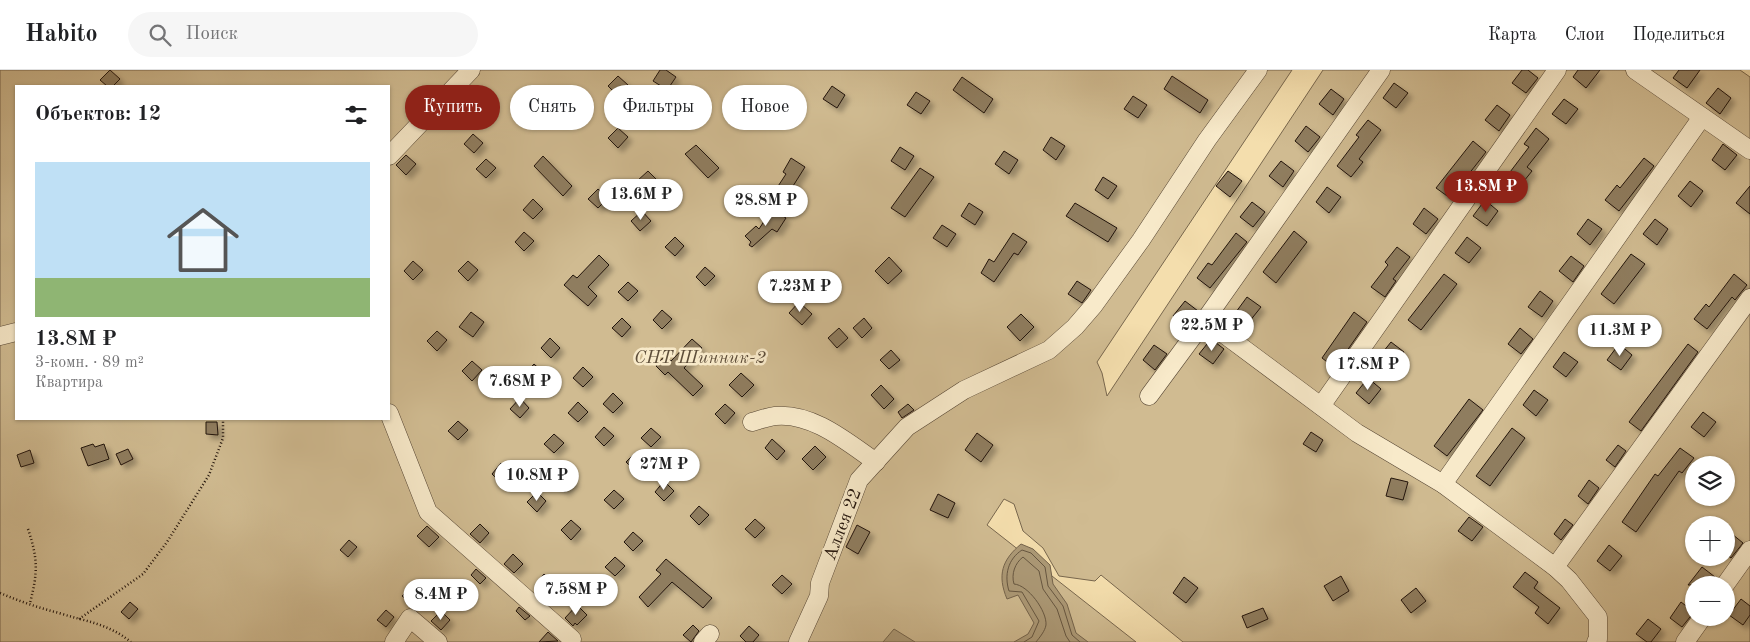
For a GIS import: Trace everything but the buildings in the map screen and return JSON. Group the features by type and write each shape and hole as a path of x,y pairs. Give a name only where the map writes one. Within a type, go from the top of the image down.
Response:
{"street":[{"path":"390,155 471,70"},
{"name":"Аллея 22","path":"798,642 819,596 820,583 859,480 907,427 964,390 1049,350 1075,327 1094,305 1141,240 1207,140 1258,70"},
{"path":"1149,396 1205,320 1380,70"},
{"path":"1321,406 1557,70"},
{"path":"1635,70 1750,150"},
{"path":"1443,484 1702,117"},
{"path":"1556,567 1750,298"},
{"path":"1205,320 1357,433 1443,484 1556,567 1569,580 1598,617 1598,639 1596,642"},
{"path":"0,336 15,332"},
{"path":"752,422 775,416 805,419 835,434 876,462"},
{"path":"390,417 428,512 572,639"},
{"path":"1731,576 1750,550"},
{"path":"394,642 410,618 438,642"},
{"path":"1685,642 1696,626"}],"path":[{"path":"79,619 143,574 181,522 210,475 223,438 223,420"},
{"path":"28,529 36,562 37,576 30,603"},
{"path":"0,593 113,628 131,642"}],"green space":[{"name":"СНТ Шинник-2","path":"0,70 1292,70 1097,362 1102,373 1107,396 1323,70 1740,70 1750,77 1750,642 1183,642 1101,575 1095,581 1059,576 1043,548 1023,531 1014,504 1004,499 987,525 1136,642 0,642"}],"water":[{"path":"1021,544 1033,549 1050,565 1053,584 1067,604 1076,633 1088,642 1014,642 1028,634 1034,623 1018,595 1007,599 1002,583 1003,568 1009,556"},
{"path":"894,629 915,642 883,642"}]}
